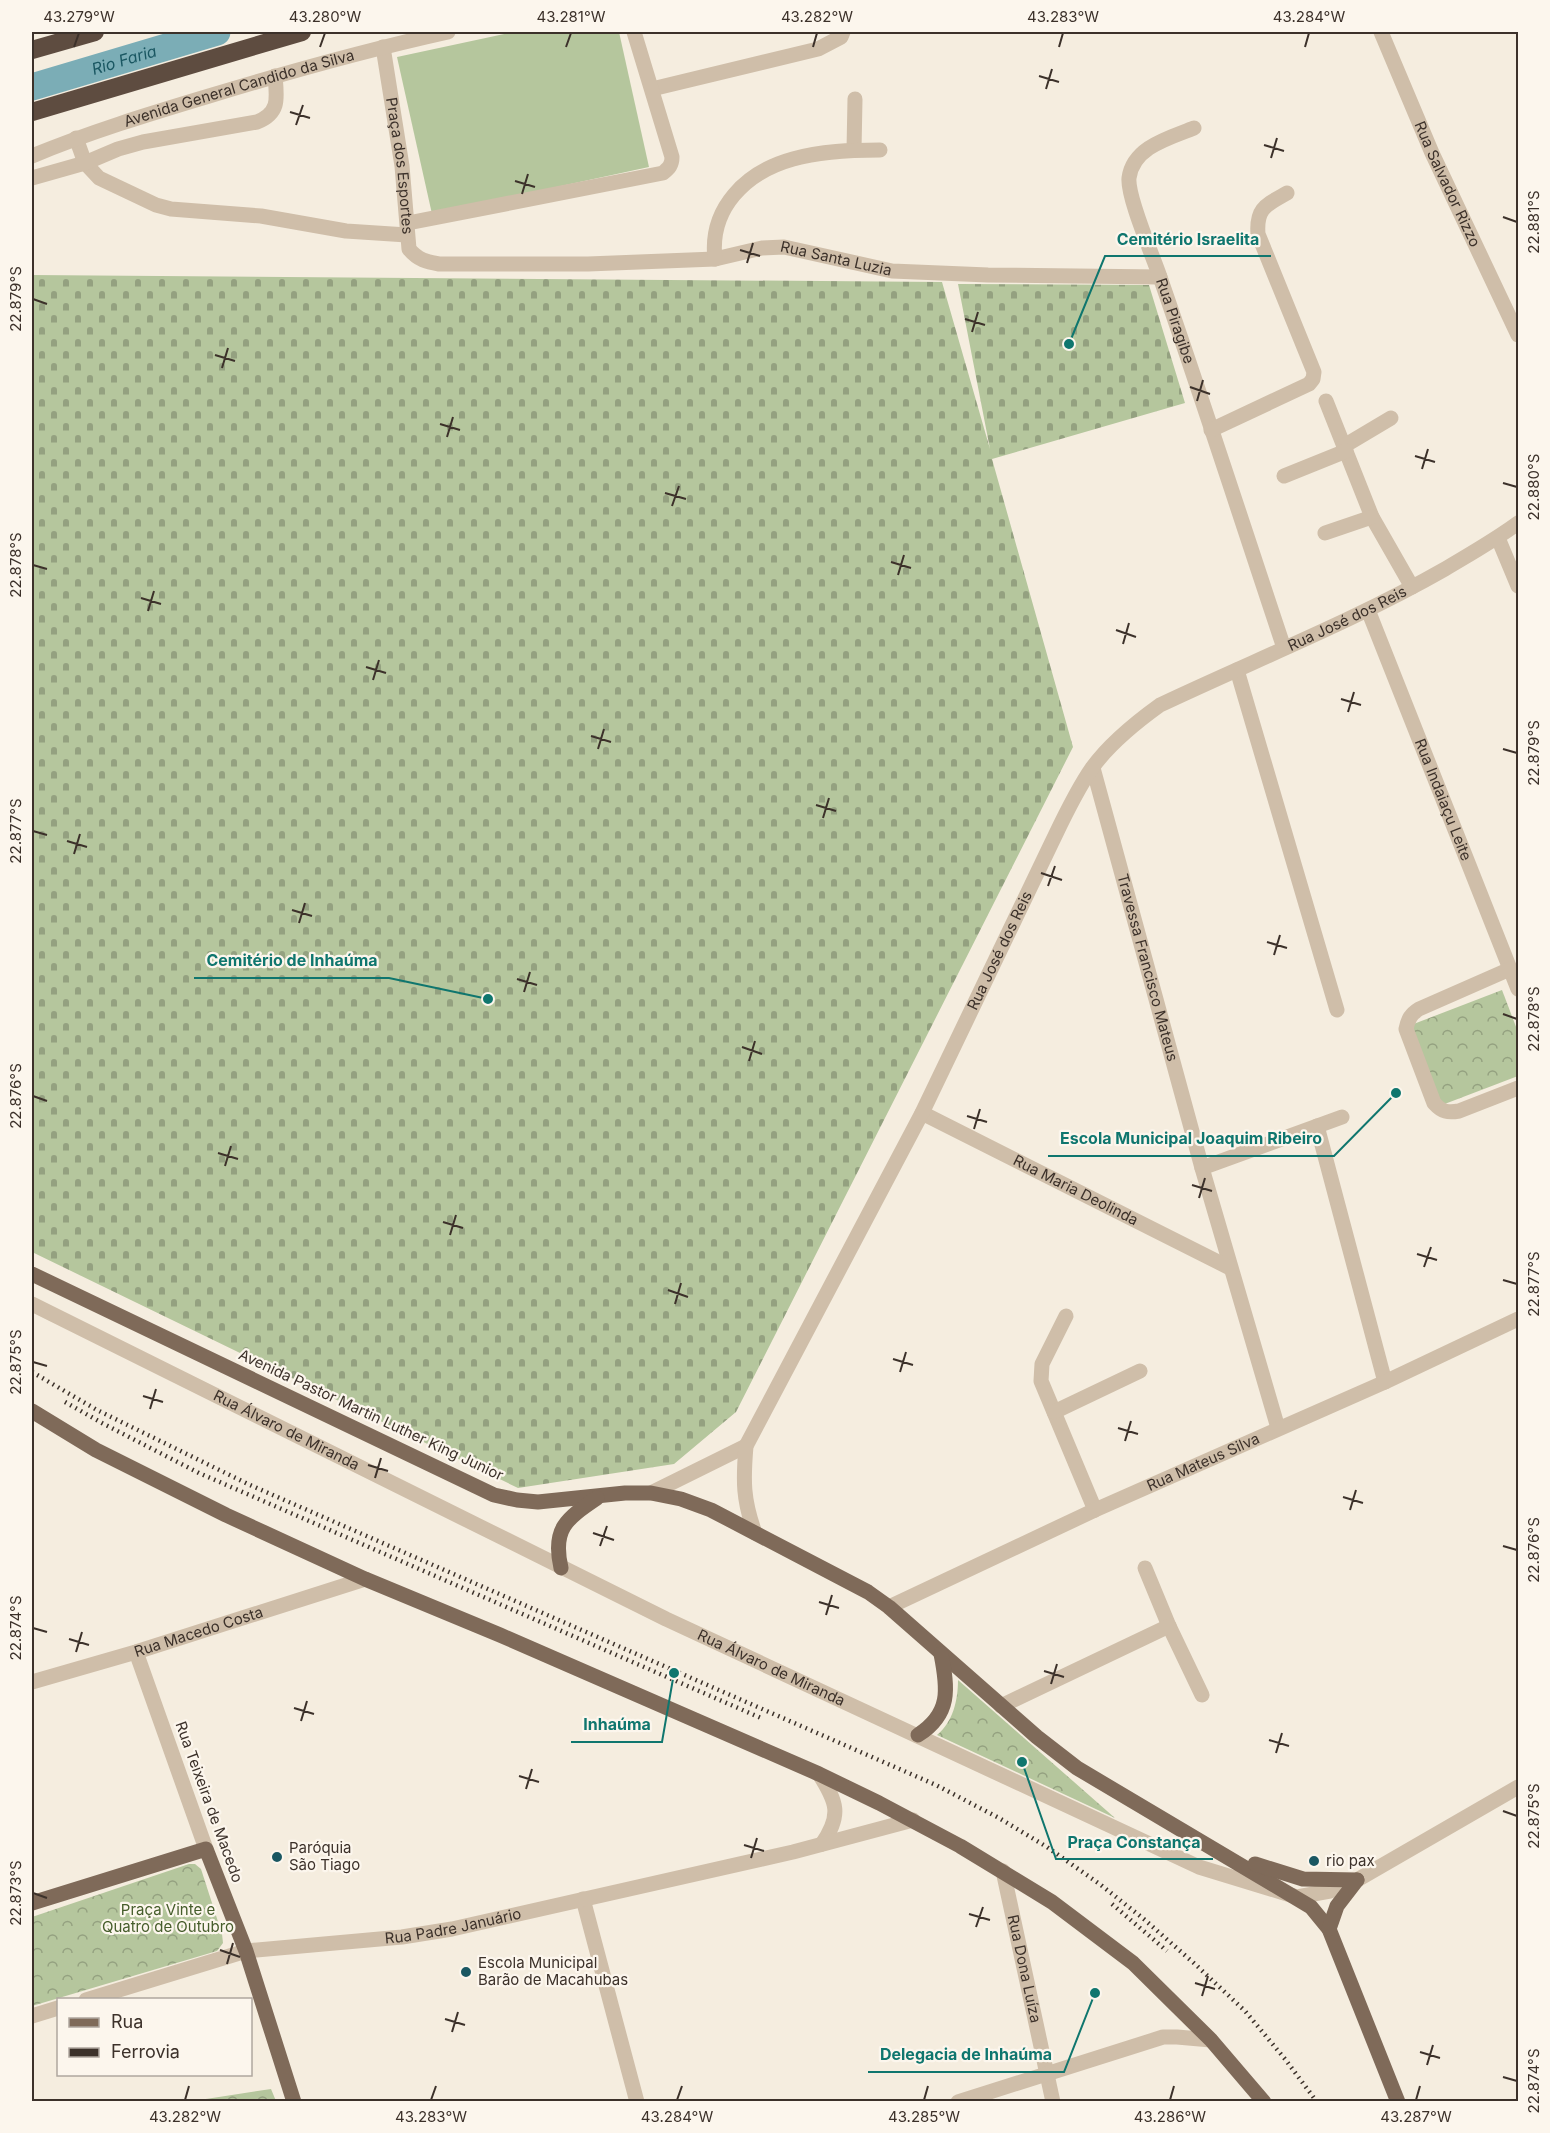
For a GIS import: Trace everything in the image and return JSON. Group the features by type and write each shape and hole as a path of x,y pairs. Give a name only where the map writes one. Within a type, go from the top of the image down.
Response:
{"highway":[{"path":"32,50 95,32"},
{"path":"32,112 302,32"}],"main road":[{"name":"Avenida Pastor Martin Luther King Junior","path":"32,1274 494,1495 538,1502 651,1493 681,1499 711,1510 868,1592 889,1607 1001,1706 1077,1768 1311,1907 1329,1929 1398,2102"},
{"path":"32,1412 96,1450 172,1490 365,1579 819,1773 913,1820 1003,1871 1052,1902 1133,1963 1210,2040 1264,2102"},
{"path":"561,1568 557,1550 564,1525 599,1497"},
{"path":"918,1735 932,1726 940,1714 946,1697 946,1680 941,1654"},
{"path":"32,1903 206,1849"},
{"name":"Rua Teixeira de Macedo","path":"206,1849 246,1951 294,2102"},
{"path":"1221,1852 1303,1879 1358,1880"},
{"path":"1329,1929 1337,1906 1358,1880"}],"street":[{"name":"Avenida General Candido da Silva","path":"32,156 76,138 275,76 383,46 448,32"},
{"path":"76,138 85,163 99,178 156,205 171,209 261,216 346,231 408,229 663,173 672,163 672,157 634,32"},
{"path":"652,89 818,49 841,38 843,32"},
{"name":"Rua Salvador Rizzo","path":"1381,32 1432,153 1518,335"},
{"name":"Praça dos Esportes","path":"383,46 402,166 409,249 415,256 439,264"},
{"path":"32,178 85,163 118,149 143,142 257,122 268,118 275,108 277,97 275,76"},
{"path":"854,150 855,99"},
{"name":"Rua Piragibe","path":"1194,128 1155,144 1139,157 1131,168 1128,180 1132,200 1284,648"},
{"path":"715,259 715,230 731,195 771,167 792,159 819,154 880,150"},
{"path":"1211,430 1309,384 1313,379 1314,372 1258,234 1257,222 1260,211 1267,204 1287,193"},
{"name":"Rua Santa Luzia","path":"439,264 588,264 715,259 762,248 784,247 892,271 988,275 1160,277"},
{"path":"1326,401 1372,516 1412,587"},
{"path":"1284,476 1345,449 1390,418"},
{"path":"1325,533 1372,516"},
{"name":"Rua José dos Reis","path":"755,1533 744,1497 746,1446 922,1113 1052,842 1072,802 1093,768 1136,723 1160,705 1368,610 1498,538 1518,523"},
{"path":"1498,538 1518,586"},
{"name":"Rua Indaiaçu Leite","path":"1368,610 1518,989"},
{"path":"1237,670 1337,1010"},
{"name":"Travessa Francisco Mateus","path":"1093,768 1230,1268 1278,1428"},
{"path":"1510,969 1412,1013 1406,1029 1434,1103 1440,1110 1449,1113 1460,1111 1518,1088"},
{"name":"Rua Maria Deolinda","path":"922,1113 1230,1268"},
{"path":"1202,1167 1341,1117"},
{"path":"1317,1126 1385,1382"},
{"name":"Rua Álvaro de Miranda","path":"32,1304 561,1568 1199,1867 1297,1897 1330,1891 1358,1880 1518,1787"},
{"path":"1066,1316 1042,1365 1041,1381 1095,1510"},
{"name":"Rua Mateus Silva","path":"889,1607 1095,1510 1385,1382 1518,1319"},
{"path":"1054,1412 1140,1371"},
{"path":"651,1493 746,1446"},
{"path":"1145,1568 1168,1626 1202,1695"},
{"name":"Rua Macedo Costa","path":"32,1682 136,1652 365,1579"},
{"path":"1001,1706 1168,1626"},
{"name":"Rua Teixeira de Macedo","path":"136,1652 206,1849"},
{"path":"819,1773 834,1800 836,1811 831,1830 822,1844"},
{"name":"Rua Padre Januário","path":"93,1998 246,1951 402,1937 452,1929 822,1844 913,1820"},
{"name":"Rua Dona Luíza","path":"1003,1871 1053,2102"},
{"path":"583,1899 637,2102"},
{"path":"32,2016 57,2008"},
{"path":"958,2102 1163,2037 1210,2040"}],"green space":[{"path":"513,32 619,32 649,167 432,214 397,57"},
{"path":"32,275 942,282 990,449 958,284 1149,285 1185,403 992,459 1073,747 736,1412 674,1464 518,1488 32,1252"},
{"path":"1502,990 1518,1032 1518,1076 1442,1105 1411,1025"},
{"path":"958,1680 1115,1818 937,1735 947,1724 954,1710"},
{"name":"Praça Vinte e Quatro de Outubro","path":"189,1864 195,1864 201,1869 223,1943 217,1951 32,2006 32,1917"},
{"path":"271,2089 276,2101 193,2101"}],"waterway":[{"name":"Rio Faria","path":"32,87 217,32"}],"railway":[{"path":"32,1372 97,1410 250,1485 936,1785 999,1818 1047,1847 1101,1885 1196,1965 1245,2011 1317,2102"},
{"path":"65,1402 199,1473 761,1718"},
{"path":"1112,1904 1167,1951"}],"place":[{"name":"Cemitério Israelita","path":"1069,344"},
{"name":"Cemitério de Inhaúma","path":"488,999"},
{"name":"Escola Municipal Joaquim Ribeiro","path":"1396,1093"},
{"name":"Inhaúma","path":"674,1673"},
{"name":"Praça Constança","path":"1022,1762"},
{"name":"Paróquia São Tiago","path":"277,1857"},
{"name":"rio pax","path":"1314,1861"},
{"name":"Escola Municipal Barão de Macahubas","path":"466,1972"},
{"name":"Delegacia de Inhaúma","path":"1095,1993"}]}
